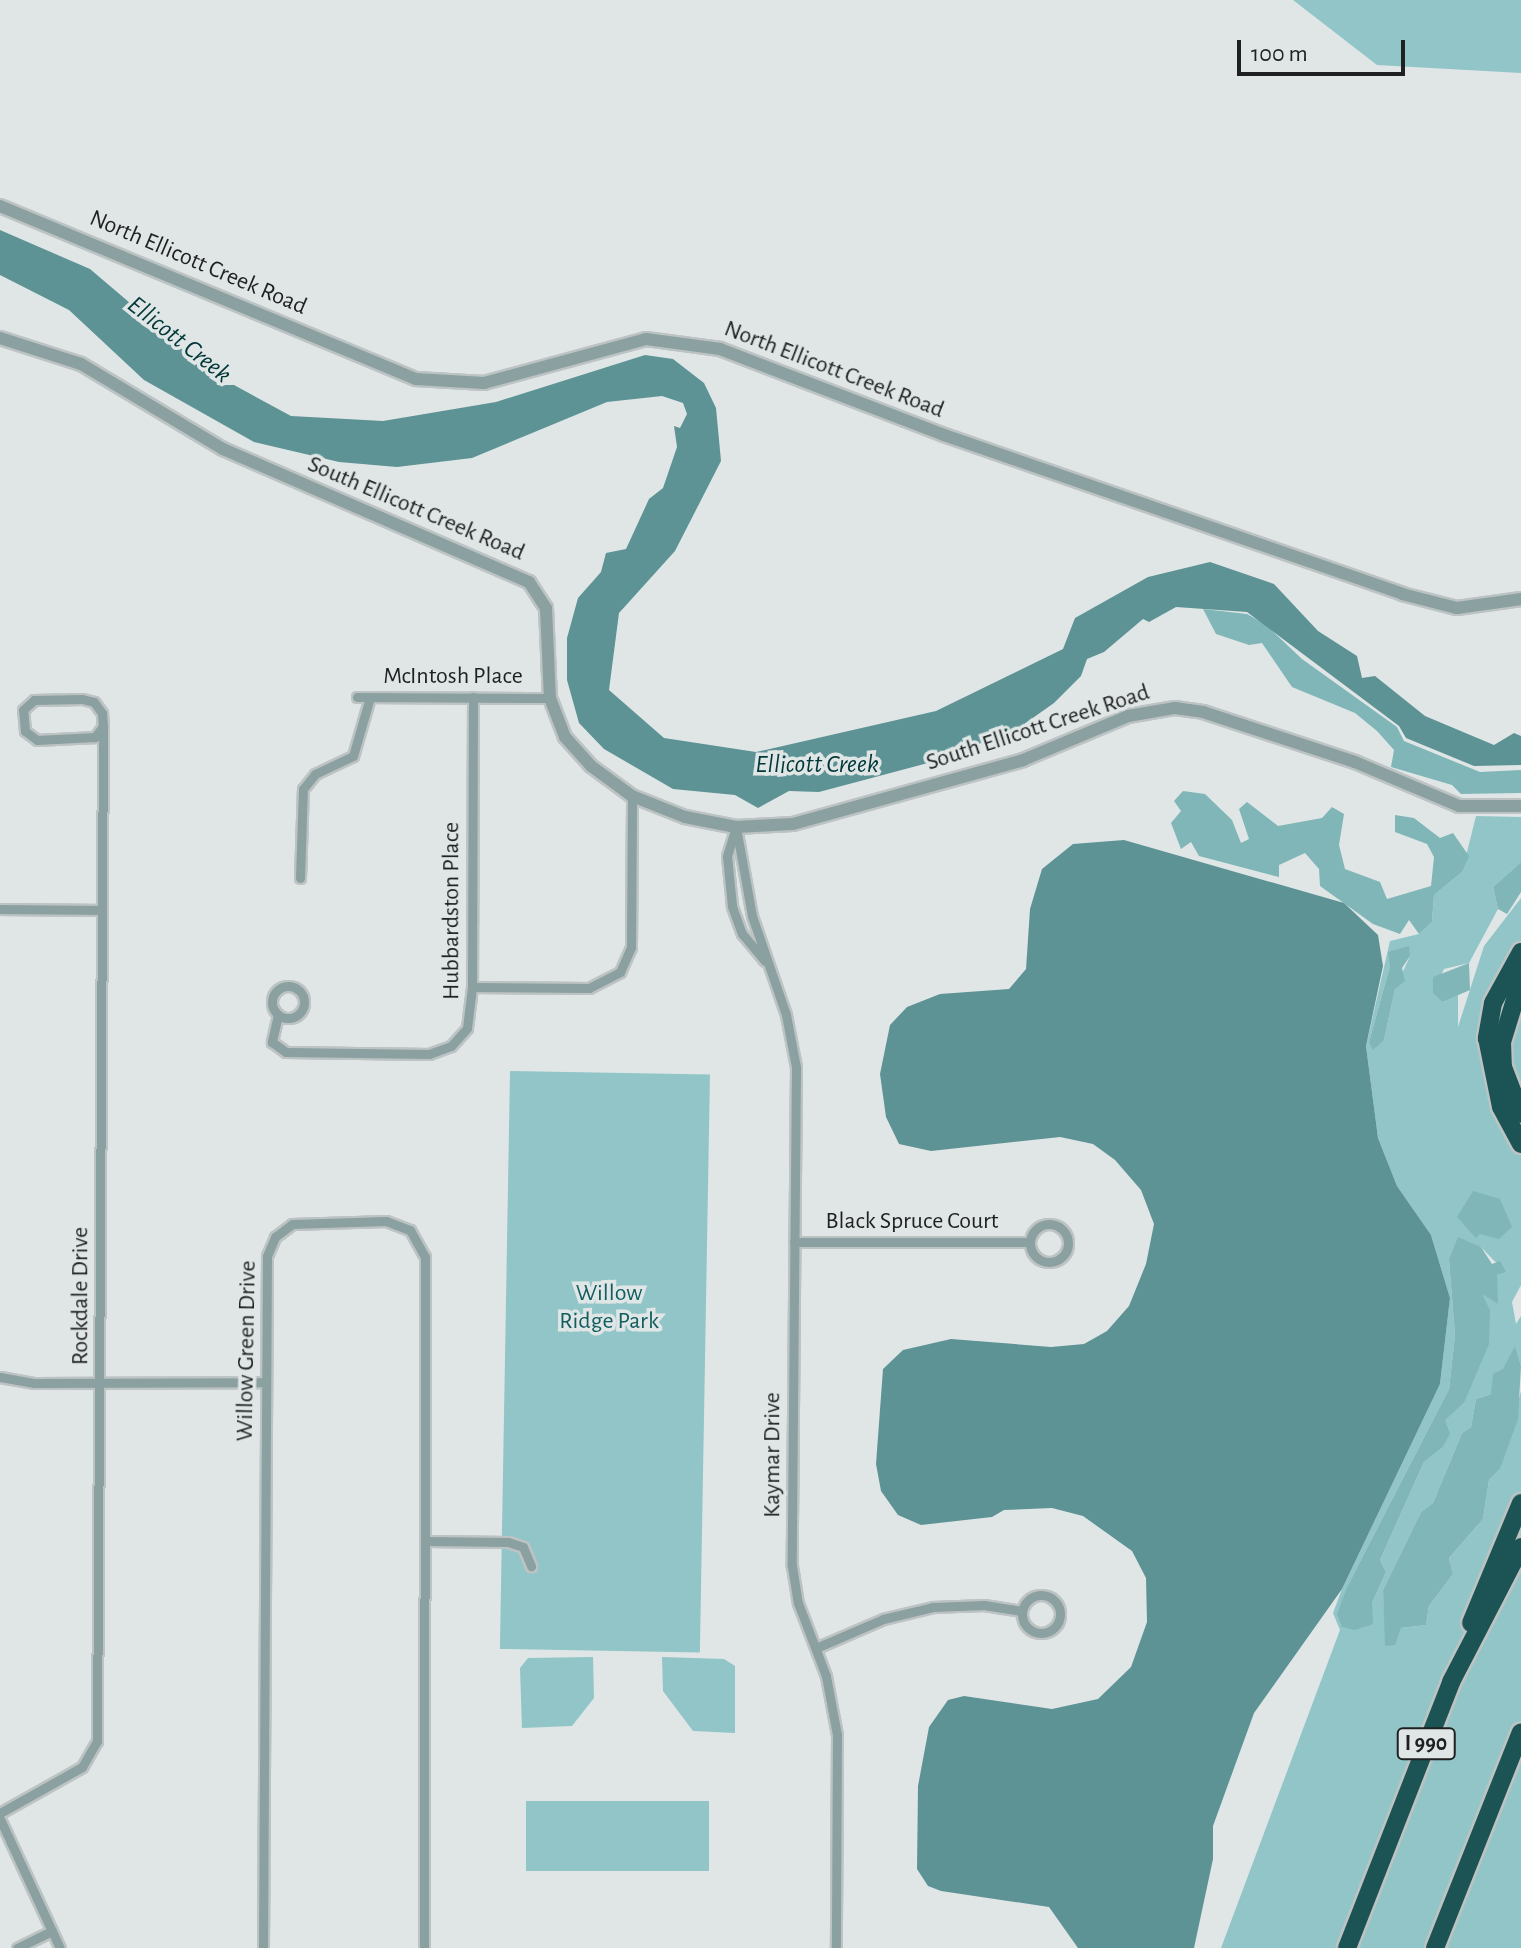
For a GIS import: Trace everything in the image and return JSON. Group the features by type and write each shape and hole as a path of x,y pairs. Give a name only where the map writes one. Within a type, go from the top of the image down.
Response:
{"highway":[{"path":"1521,952 1493,1003 1487,1038 1501,1107 1521,1144"},
{"path":"1521,980 1502,1042 1503,1067 1521,1114"},
{"path":"1451,1682 1484,1585 1521,1503"},
{"name":"I 990","path":"1347,1948 1451,1682 1521,1547"},
{"path":"1435,1948 1521,1732"}],"street":[{"name":"North Ellicott Creek Road","path":"0,206 416,379 484,383 646,339 694,343 1402,594 1457,608 1521,599"},
{"name":"South Ellicott Creek Road","path":"0,338 81,364 223,449 529,582 546,608 550,698 575,749 632,796 685,817 736,827 793,824 1023,760 1128,716 1175,708 1203,712 1355,762 1459,806 1521,806"},
{"name":"McIntosh Place","path":"357,697 550,698"},
{"path":"300,878 303,789 315,774 353,756 370,697"},
{"name":"Hubbardston Place","path":"278,1015 272,1042 279,1051 429,1054 451,1046 467,1028 472,987 473,697"},
{"path":"34,700 88,700 102,713 103,726 89,740 37,740 25,731 21,717 34,700"},
{"name":"Rockdale Drive","path":"0,1816 82,1767 97,1741 103,726"},
{"path":"472,987 589,988 620,972 631,947 632,796"},
{"name":"Kaymar Drive","path":"736,827 727,856 732,906 742,934 765,961"},
{"name":"Kaymar Drive","path":"736,827 765,961 786,1015 796,1067 792,1566 798,1603 816,1648 837,1735 836,1948"},
{"path":"0,909 102,910"},
{"name":"Willow Green Drive","path":"263,1948 267,1256 275,1237 301,1221 386,1221 410,1230 425,1257 424,1948"},
{"name":"Black Spruce Court","path":"1052,1223 1064,1230 1069,1242 1065,1254 1047,1262 1035,1257 1029,1242 1039,1226 1052,1223"},
{"name":"Black Spruce Court","path":"794,1242 1029,1242"},
{"path":"0,1377 19,1382 266,1382"},
{"path":"426,1541 508,1542 523,1547 531,1566"},
{"path":"1044,1595 1056,1601 1060,1620 1052,1631 1039,1634 1027,1628 1022,1611 1031,1598 1044,1595"},
{"path":"816,1648 920,1610 984,1605 1022,1611"},
{"path":"0,1816 60,1948"},
{"path":"17,1948 52,1931"}],"green space":[{"path":"1293,0 1521,0 1521,73 1377,65"},
{"path":"1476,816 1521,817 1521,862 1493,887 1498,909 1469,963 1444,969 1433,992 1442,1002 1458,993 1458,1027 1484,946 1521,898 1521,1285 1512,1302 1516,1324 1521,1316 1521,1366 1515,1347 1491,1394 1476,1399 1471,1427 1462,1433 1433,1503 1421,1512 1383,1590 1386,1646 1401,1628 1426,1625 1429,1606 1453,1574 1449,1558 1483,1519 1489,1480 1500,1469 1521,1391 1521,1948 1221,1948 1340,1630 1333,1613 1342,1589 1440,1384 1450,1298 1431,1235 1397,1186 1378,1138 1366,1046 1390,941 1419,934 1432,922 1434,895 1462,872","holes":["1410,956 1395,989 1384,1040 1369,1042 1390,966","1481,1247 1505,1272 1497,1275 1497,1303 1482,1293 1464,1403 1444,1420 1442,1448 1424,1462 1380,1560 1386,1572 1372,1603 1348,1585 1449,1389 1455,1335 1449,1260"]},
{"name":"Willow Ridge Park","path":"510,1071 710,1074 700,1652 500,1649"},
{"path":"593,1657 594,1698 572,1726 522,1728 520,1668 528,1658"},
{"path":"662,1657 724,1659 735,1666 735,1733 693,1731 663,1691"},
{"path":"526,1801 709,1801 709,1871 526,1871"}],"shaded area":[{"path":"1203,609 1247,614 1265,624 1302,659 1397,727 1404,741 1480,772 1521,770 1521,793 1461,794 1452,785 1391,767 1394,750 1377,731 1355,713 1292,687 1262,643 1249,645 1216,634"},
{"path":"1183,791 1205,794 1232,820 1241,843 1249,839 1239,809 1247,802 1278,826 1322,818 1332,807 1344,814 1339,845 1345,869 1380,882 1387,899 1431,886 1434,857 1427,844 1395,832 1395,815 1414,818 1440,838 1453,833 1469,856 1462,872 1434,895 1432,922 1419,934 1409,920 1400,934 1373,924 1320,886 1319,869 1305,853 1279,865 1279,877 1199,856 1191,842 1181,849 1171,823 1181,811 1174,801"},
{"path":"1521,862 1521,892 1507,914 1498,909 1493,887"},
{"path":"1409,946 1410,956 1402,968 1405,981 1395,989 1384,1040 1373,1050 1369,1042 1390,966 1388,952"},
{"path":"1469,963 1470,990 1442,1002 1433,993 1433,977"},
{"path":"1473,1191 1500,1199 1512,1227 1499,1239 1480,1234 1476,1238 1457,1217"},
{"path":"1458,1237 1481,1247 1492,1264 1500,1261 1506,1272 1497,1275 1498,1304 1482,1294 1490,1310 1489,1344 1464,1403 1445,1420 1450,1434 1442,1448 1424,1462 1380,1560 1386,1572 1372,1603 1373,1624 1355,1630 1342,1627 1337,1614 1348,1585 1449,1389 1455,1335 1449,1260"},
{"path":"1515,1346 1521,1366 1518,1419 1500,1469 1489,1480 1483,1519 1449,1558 1453,1574 1429,1606 1426,1625 1401,1628 1395,1645 1385,1646 1383,1590 1421,1512 1433,1503 1462,1433 1471,1427 1476,1399 1491,1394 1493,1374 1503,1369"}],"water":[{"name":"Ellicott Creek","path":"0,230 90,269 190,354 202,372 214,367 217,385 234,385 291,416 383,421 496,402 645,355 673,359 704,383 716,408 721,461 675,551 619,613 609,690 664,738 756,752 936,711 1063,649 1075,618 1148,577 1210,562 1274,584 1318,631 1357,656 1362,678 1375,676 1425,716 1494,745 1514,733 1521,736 1521,765 1474,766 1406,738 1399,726 1247,612 1176,607 1149,622 1143,619 1104,652 1087,659 1081,676 1054,703 1020,727 943,759 819,792 789,791 758,808 735,795 673,789 604,749 579,723 567,680 567,638 578,598 601,572 606,553 626,549 649,499 663,488 677,447 674,426 680,428 687,414 683,403 662,396 607,402 472,458 397,467 339,462 254,442 144,380 69,310 0,275"},
{"path":"1124,840 1344,903 1378,935 1383,966 1366,1046 1378,1138 1397,1186 1431,1235 1450,1298 1440,1384 1342,1589 1254,1713 1213,1826 1213,1859 1194,1948 1078,1948 1049,1907 941,1891 928,1886 917,1869 918,1786 929,1727 948,1700 964,1696 1052,1709 1098,1699 1131,1667 1147,1622 1146,1578 1132,1551 1083,1516 1052,1508 1004,1510 992,1517 921,1525 898,1515 881,1491 876,1464 883,1369 903,1350 951,1339 1051,1347 1084,1344 1107,1331 1129,1306 1146,1264 1154,1224 1141,1190 1115,1160 1093,1144 1060,1137 931,1151 899,1144 886,1117 880,1074 890,1025 907,1007 940,994 1009,989 1026,969 1030,909 1042,869 1073,844"}]}
